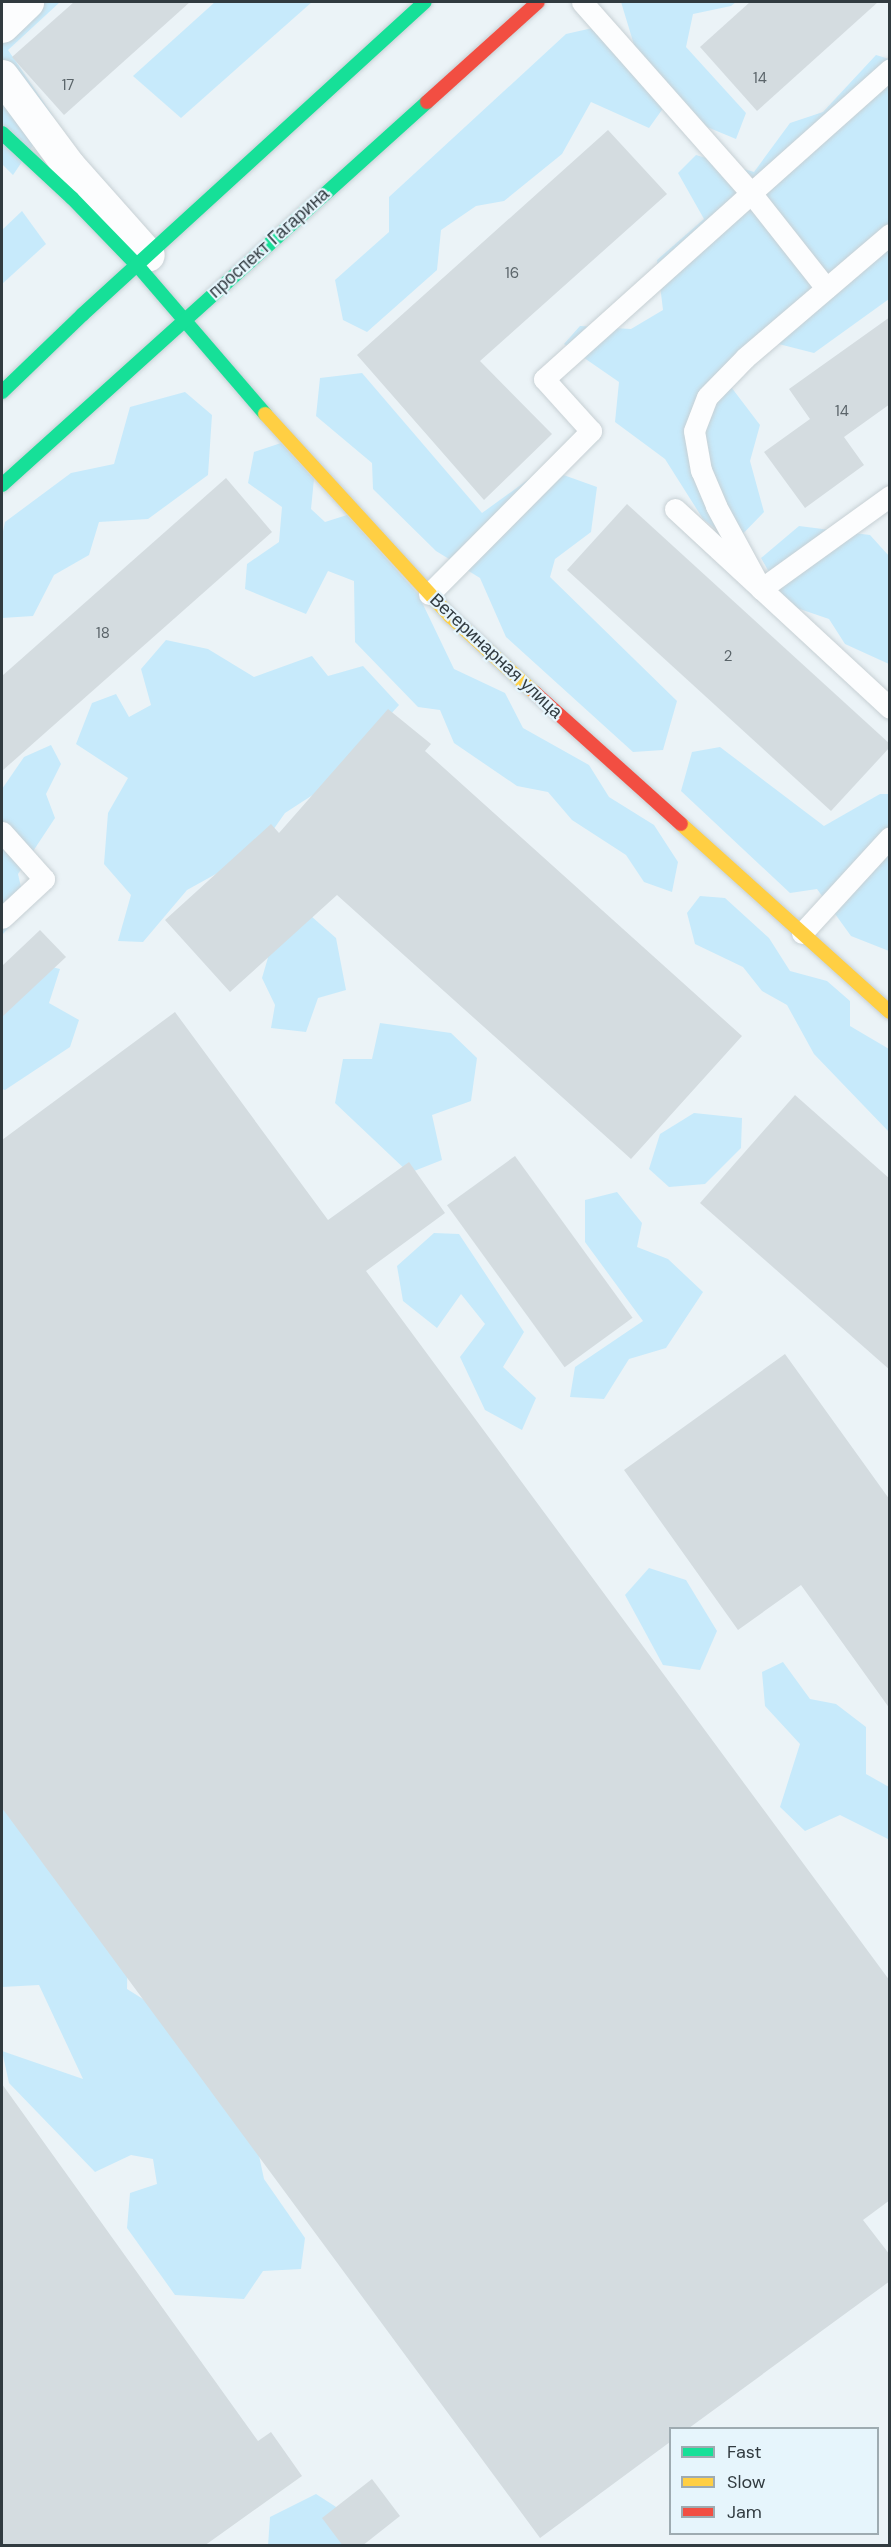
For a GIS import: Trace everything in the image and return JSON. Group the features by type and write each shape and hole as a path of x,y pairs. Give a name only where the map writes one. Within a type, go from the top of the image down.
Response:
{"main road":[{"path":"2,392 142,260 425,2"},
{"name":"проспект Гагарина","path":"2,485 538,2"},
{"name":"Ветеринарная улица","path":"2,133 142,260 184,319 255,404 450,616 890,1012"}],"street":[{"path":"2,26 27,2"},
{"path":"2,76 142,260"}],"lane":[{"path":"582,2 751,193 826,288"},
{"path":"429,594 591,431 544,379 890,69"},
{"path":"761,589 716,506 701,470 694,431 706,397 745,358 890,234"},
{"path":"761,589 890,496"},
{"path":"675,509 890,708"},
{"path":"2,832 44,879 2,918"},
{"path":"802,933 890,837"}],"shaded area":[{"path":"2,2 60,2 8,50 53,116 13,175 2,164"},
{"path":"215,2 312,2 181,118 133,76"},
{"path":"621,2 736,2 731,6 693,14 686,47 746,113 736,139 707,127 635,48"},
{"path":"597,27 664,107 649,128 591,102 562,154 504,201 476,206 441,230 437,270 367,332 343,320 335,280 389,232 389,197 566,34"},
{"path":"876,55 889,59 889,299 814,353 763,340 725,379 760,425 750,461 764,512 734,543 703,519 665,459 615,422 619,382 564,344 580,326 631,329 663,310 657,260 704,219 678,173 696,155 754,172 790,123 823,112"},
{"path":"22,211 46,244 2,284 2,230"},
{"path":"362,373 482,513 544,468 597,487 591,532 555,559 550,577 677,701 663,750 633,752 506,637 480,578 436,551 373,489 372,463 316,416 320,378"},
{"path":"185,392 212,415 208,475 148,519 99,522 89,555 54,575 33,616 2,618 2,536 5,522 71,473 114,464 130,407"},
{"path":"281,443 314,479 311,509 325,522 347,515 418,594 454,669 505,693 523,728 589,765 609,797 654,825 678,862 672,892 644,882 626,855 572,820 548,792 517,786 454,743 440,710 418,707 355,642 354,581 328,571 306,614 245,589 247,564 279,542 282,507 248,483 254,452"},
{"path":"799,526 870,535 889,556 889,664 845,644 829,619 788,605 761,558"},
{"path":"166,640 208,649 254,677 312,656 328,676 363,666 399,705 325,787 285,813 259,850 187,890 143,942 118,941 131,895 104,864 108,813 128,778 76,744 92,703 116,694 129,717 151,705 141,669"},
{"path":"51,745 61,764 46,794 55,818 18,874 26,909 2,935 2,789 24,757"},
{"path":"720,747 824,826 880,794 889,794 889,951 851,936 817,889 790,893 681,791 692,752"},
{"path":"700,896 725,898 769,938 790,971 827,981 850,1001 850,1026 889,1049 889,1132 814,1054 787,1005 762,991 743,967 695,944 687,913"},
{"path":"303,909 336,938 346,990 318,998 306,1032 271,1028 275,1005 262,978 279,920"},
{"path":"36,963 60,969 49,1003 79,1020 70,1047 5,1090 2,1089 2,980"},
{"path":"380,1023 451,1033 477,1058 471,1101 432,1115 442,1160 409,1173 335,1103 343,1059 372,1059"},
{"path":"694,1113 742,1118 741,1148 705,1184 669,1187 649,1169 660,1134"},
{"path":"617,1192 642,1223 637,1247 668,1259 703,1292 666,1348 629,1359 604,1399 570,1397 575,1367 643,1321 585,1242 585,1200"},
{"path":"434,1233 459,1234 524,1332 503,1367 536,1398 522,1430 485,1410 460,1357 485,1324 461,1294 437,1328 403,1301 397,1266"},
{"path":"649,1568 686,1580 717,1631 700,1670 663,1665 625,1595"},
{"path":"783,1662 810,1699 836,1704 866,1727 866,1774 889,1787 888,1839 840,1815 805,1831 780,1807 800,1744 765,1706 762,1672"},
{"path":"2,1777 128,1945 127,1989 178,2021 251,2118 264,2179 305,2238 301,2269 263,2271 244,2299 175,2295 127,2228 130,2193 157,2184 153,2159 131,2155 95,2172 9,2083 2,2051 83,2079 39,1985 2,1987"},
{"path":"316,2494 350,2516 347,2545 268,2546 270,2517"}],"building":[{"path":"74,2 190,2 64,115 12,57"},
{"path":"750,2 878,2 757,111 700,47"},
{"path":"608,130 667,194 480,361 552,434 484,500 357,355"},
{"path":"890,317 890,404 844,437 864,465 805,508 764,452 810,419 789,389"},
{"path":"226,478 272,532 2,771 2,676"},
{"path":"627,504 890,744 890,747 831,811 567,570"},
{"path":"388,709 431,744 425,751 742,1036 631,1159 337,895 230,992 165,920 271,824 279,833"},
{"path":"40,930 66,957 2,1017 2,966"},
{"path":"175,1012 328,1220 409,1162 445,1213 366,1271 890,1981 890,2200 863,2220 890,2255 890,2281 690,2427 669,2427 669,2443 540,2538 2,1808 2,1140"},
{"path":"795,1095 890,1179 890,1370 700,1203"},
{"path":"515,1156 633,1318 565,1367 447,1205"},
{"path":"785,1354 890,1500 890,1709 801,1585 738,1630 624,1470"},
{"path":"2,2084 258,2441 271,2432 302,2476 204,2546 2,2546"},
{"path":"372,2479 400,2516 362,2546 343,2546 322,2518"}],"traffic: fast":[{"path":"2,392 82,315 425,2"},
{"path":"2,485 427,102"},
{"path":"2,133 72,198 137,265 265,414"}],"traffic: slow":[{"path":"265,414 450,616 535,693"},
{"path":"681,824 890,1012"}],"traffic: jam":[{"path":"427,102 538,2"},
{"path":"535,693 681,824"}]}
